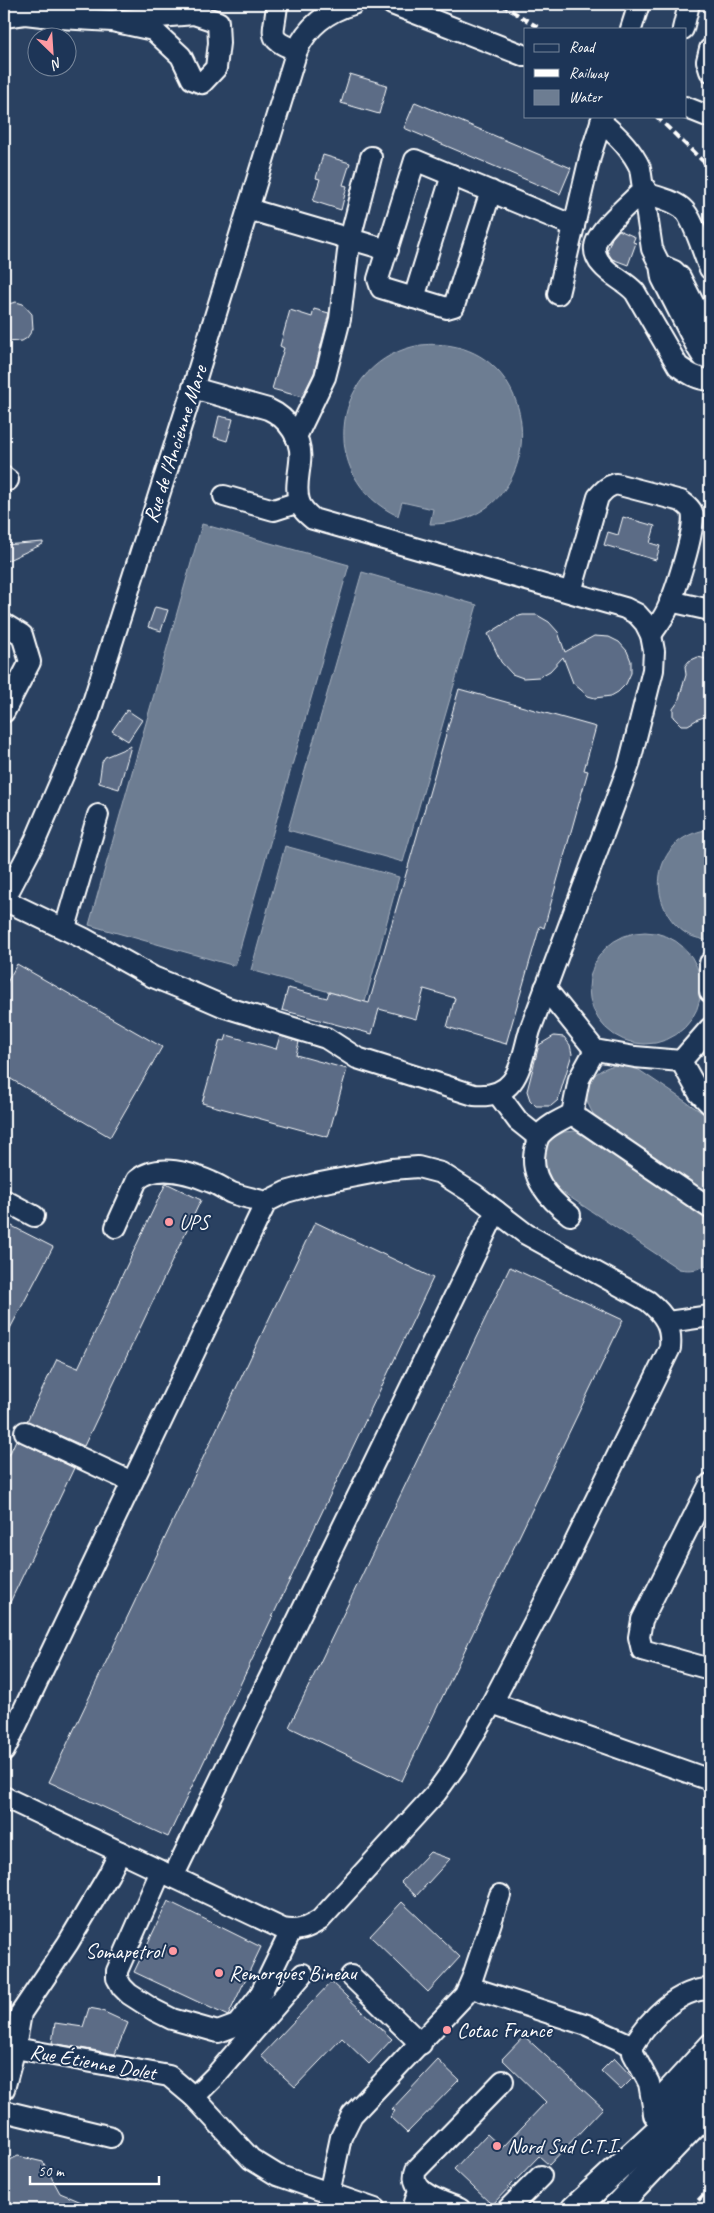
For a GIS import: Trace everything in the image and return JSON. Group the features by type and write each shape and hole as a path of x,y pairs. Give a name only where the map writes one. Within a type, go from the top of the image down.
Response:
{"main road":[{"path":"574,2209 656,2132 710,2075"},
{"path":"614,2209 710,2108"}],"street":[{"path":"277,4 273,33 275,39 282,45 298,50"},
{"name":"Rue de l'Ancienne Mare","path":"6,892 35,841 89,715 303,37 317,22 338,8 353,4"},
{"path":"631,28 639,4"},
{"path":"684,28 689,4"},
{"path":"398,5 524,56"},
{"path":"4,17 25,14 112,21 194,14 218,22 219,44 216,68 202,83 192,79 181,56 153,30 112,21"},
{"path":"710,49 707,62 710,71"},
{"path":"686,108 710,117"},
{"path":"602,119 637,159 645,191 652,249 660,265 666,286 694,341 703,357 710,359"},
{"path":"558,294 602,119"},
{"path":"296,437 325,377 340,319 345,266 350,239 371,157"},
{"path":"491,191 454,306 447,308 381,288 378,280 415,160 491,191 574,226"},
{"path":"414,298 452,175"},
{"path":"645,191 672,202 689,215 710,269"},
{"path":"645,191 598,236 595,247 596,256 610,272 626,282 635,292 678,366 695,377 710,380"},
{"path":"248,209 388,250"},
{"path":"660,265 674,271 680,277 710,336"},
{"path":"6,892 64,928 153,977 225,1007 326,1038 357,1058 474,1095 498,1094 509,1087 517,1074 545,988 629,765 653,670 654,651 651,635 645,623 631,611 571,592 313,519 304,511 299,502 296,488 301,460 300,448 289,424 278,413 193,388"},
{"path":"571,592 598,497 610,486 616,484 681,501 692,512 692,535 666,612 651,635"},
{"path":"224,496 274,510 299,502"},
{"path":"670,602 710,610"},
{"path":"4,624 22,635 30,662 4,712"},
{"path":"64,928 98,816"},
{"path":"710,963 710,992"},
{"path":"545,988 595,1050 635,1057 681,1060"},
{"path":"681,1060 710,1028"},
{"path":"572,1114 579,1079 595,1050"},
{"path":"681,1060 700,1093 710,1104"},
{"path":"498,1094 518,1121 538,1137"},
{"path":"570,1215 553,1202 537,1176 534,1156 538,1137 553,1124 572,1114"},
{"path":"572,1114 710,1208"},
{"path":"4,1751 266,1202 286,1192 315,1184 392,1169 418,1167 441,1173 474,1194 526,1234 648,1300 661,1312 668,1322 671,1335 670,1348 562,1569 492,1703 456,1765 436,1793 320,1920 309,1926 291,1930 283,1929 4,1797"},
{"path":"116,1228 137,1180 152,1171 188,1174 232,1192 266,1202"},
{"path":"4,1200 34,1216"},
{"path":"291,1930 259,1997 236,2025 229,2030 218,2032 172,2019 129,1994 117,1978 117,1971 496,1211"},
{"path":"668,1322 710,1316"},
{"path":"25,1432 132,1482"},
{"path":"710,1484 642,1620 639,1637 642,1650 710,1669"},
{"path":"492,1703 710,1780"},
{"path":"4,2089 9,2047 21,2013 68,1943 120,1852"},
{"path":"329,2194 344,2127 364,2102 459,2003 469,1988 500,1895"},
{"path":"198,2101 215,2076 303,1974"},
{"path":"351,1976 420,2044"},
{"path":"469,1988 587,2025 633,2046"},
{"path":"656,2132 649,2083 632,2053 633,2046 668,2005 685,1995 710,1989"},
{"path":"653,2106 710,2044"},
{"name":"Rue Étienne Dolet","path":"9,2047 169,2076 198,2101 251,2159 262,2168 276,2175 375,2209"},
{"path":"460,2209 419,2190 414,2181 416,2170 503,2081"},
{"path":"4,2111 111,2137"},
{"path":"508,2209 541,2176"},
{"path":"412,2209 419,2190"}],"water":[{"path":"421,345 463,349 494,367 514,396 521,430 517,464 501,494 472,516 430,524 433,509 402,502 398,516 371,498 354,475 345,449 345,422 352,396 368,373 391,355"},
{"path":"202,524 349,565 235,966 89,925"},
{"path":"362,572 477,605 403,862 288,830"},
{"path":"710,829 710,941 708,941 689,935 669,917 663,905 660,892 660,878 662,865 678,842 694,833"},
{"path":"285,846 399,877 365,1002 251,970"},
{"path":"645,932 666,936 685,948 697,967 701,988 697,1009 685,1028 666,1040 645,1044 624,1040 605,1028 593,1009 589,988 593,967 605,948 624,936"},
{"path":"620,1064 639,1070 710,1118 710,1195 597,1119 587,1100 589,1084 600,1071"},
{"path":"564,1132 585,1132 710,1216 710,1263 695,1269 679,1269 553,1186 542,1167 544,1149 552,1138"}],"building":[{"path":"350,74 387,85 379,114 341,103"},
{"path":"415,102 571,168 560,194 404,128"},
{"path":"323,155 350,163 343,185 347,186 341,210 313,201 320,179 316,178"},
{"path":"619,230 635,237 633,242 636,243 628,265 612,259 607,251 612,238"},
{"path":"16,302 23,304 32,314 33,329 27,338 22,341 4,342 4,305"},
{"path":"314,309 329,313 314,373 302,397 272,389 284,348 280,346 290,310 312,317"},
{"path":"219,416 233,419 227,441 214,437"},
{"path":"623,517 655,526 650,543 660,546 656,560 604,545 608,532 618,535"},
{"path":"43,542 43,544 4,562 4,545"},
{"path":"155,607 168,610 161,631 148,627"},
{"path":"537,615 549,622 558,632 565,652 594,636 609,637 619,642 627,651 631,661 631,673 626,684 611,696 595,698 588,696 573,683 563,657 550,671 539,677 523,678 512,674 501,662 488,634 515,617"},
{"path":"698,657 710,660 710,715 688,725 681,725 673,717 673,709 678,702 686,675 685,666 689,661"},
{"path":"459,689 596,727 584,770 588,771 544,928 540,926 506,1044 447,1027 455,998 424,989 416,1019 379,1009 372,1034 282,1010 288,988 327,998 329,992 369,1003"},
{"path":"127,710 142,720 128,741 112,731"},
{"path":"131,746 119,789 99,783 102,762 105,757"},
{"path":"17,964 162,1047 110,1137 4,1075 4,988"},
{"path":"227,1035 276,1049 280,1036 299,1042 296,1055 347,1069 328,1137 202,1103 220,1040 225,1041"},
{"path":"554,1036 564,1037 570,1045 572,1054 558,1100 551,1106 536,1106 530,1100 527,1091 539,1045"},
{"path":"166,1183 201,1200 84,1446 27,1421 57,1359 78,1368"},
{"path":"4,1222 53,1247 4,1340"},
{"path":"315,1222 433,1278 168,1837 49,1782"},
{"path":"510,1267 623,1320 402,1781 289,1727"},
{"path":"16,1440 74,1468 4,1615 4,1466"},
{"path":"430,1852 450,1859 416,1896 401,1882"},
{"path":"168,1901 261,1947 228,2016 134,1972"},
{"path":"402,1902 460,1957 428,1992 370,1936"},
{"path":"331,1982 392,2039 369,2064 342,2038 295,2087 261,2056"},
{"path":"89,2008 100,2010 128,2023 115,2054 52,2043 55,2023 83,2027"},
{"path":"524,2036 603,2108 549,2165 539,2156 492,2205 454,2169 487,2134 502,2148 546,2102 502,2059"},
{"path":"614,2058 633,2078 621,2090 601,2071"},
{"path":"438,2060 459,2080 407,2133 390,2117 395,2111 392,2109"},
{"path":"18,2156 43,2162 60,2193 98,2209 9,2209 4,2200 4,2183 10,2160"}],"railway":[{"path":"501,4 539,28"},
{"path":"658,118 710,168"},
{"path":"690,2209 710,2188"}],"place":[{"name":"UPS","path":"169,1222"},
{"name":"Somapetrol","path":"173,1951"},
{"name":"Remorques Bineau","path":"219,1973"},
{"name":"Cotac France","path":"447,2030"},
{"name":"Nord Sud C.T.I.","path":"497,2146"}]}
